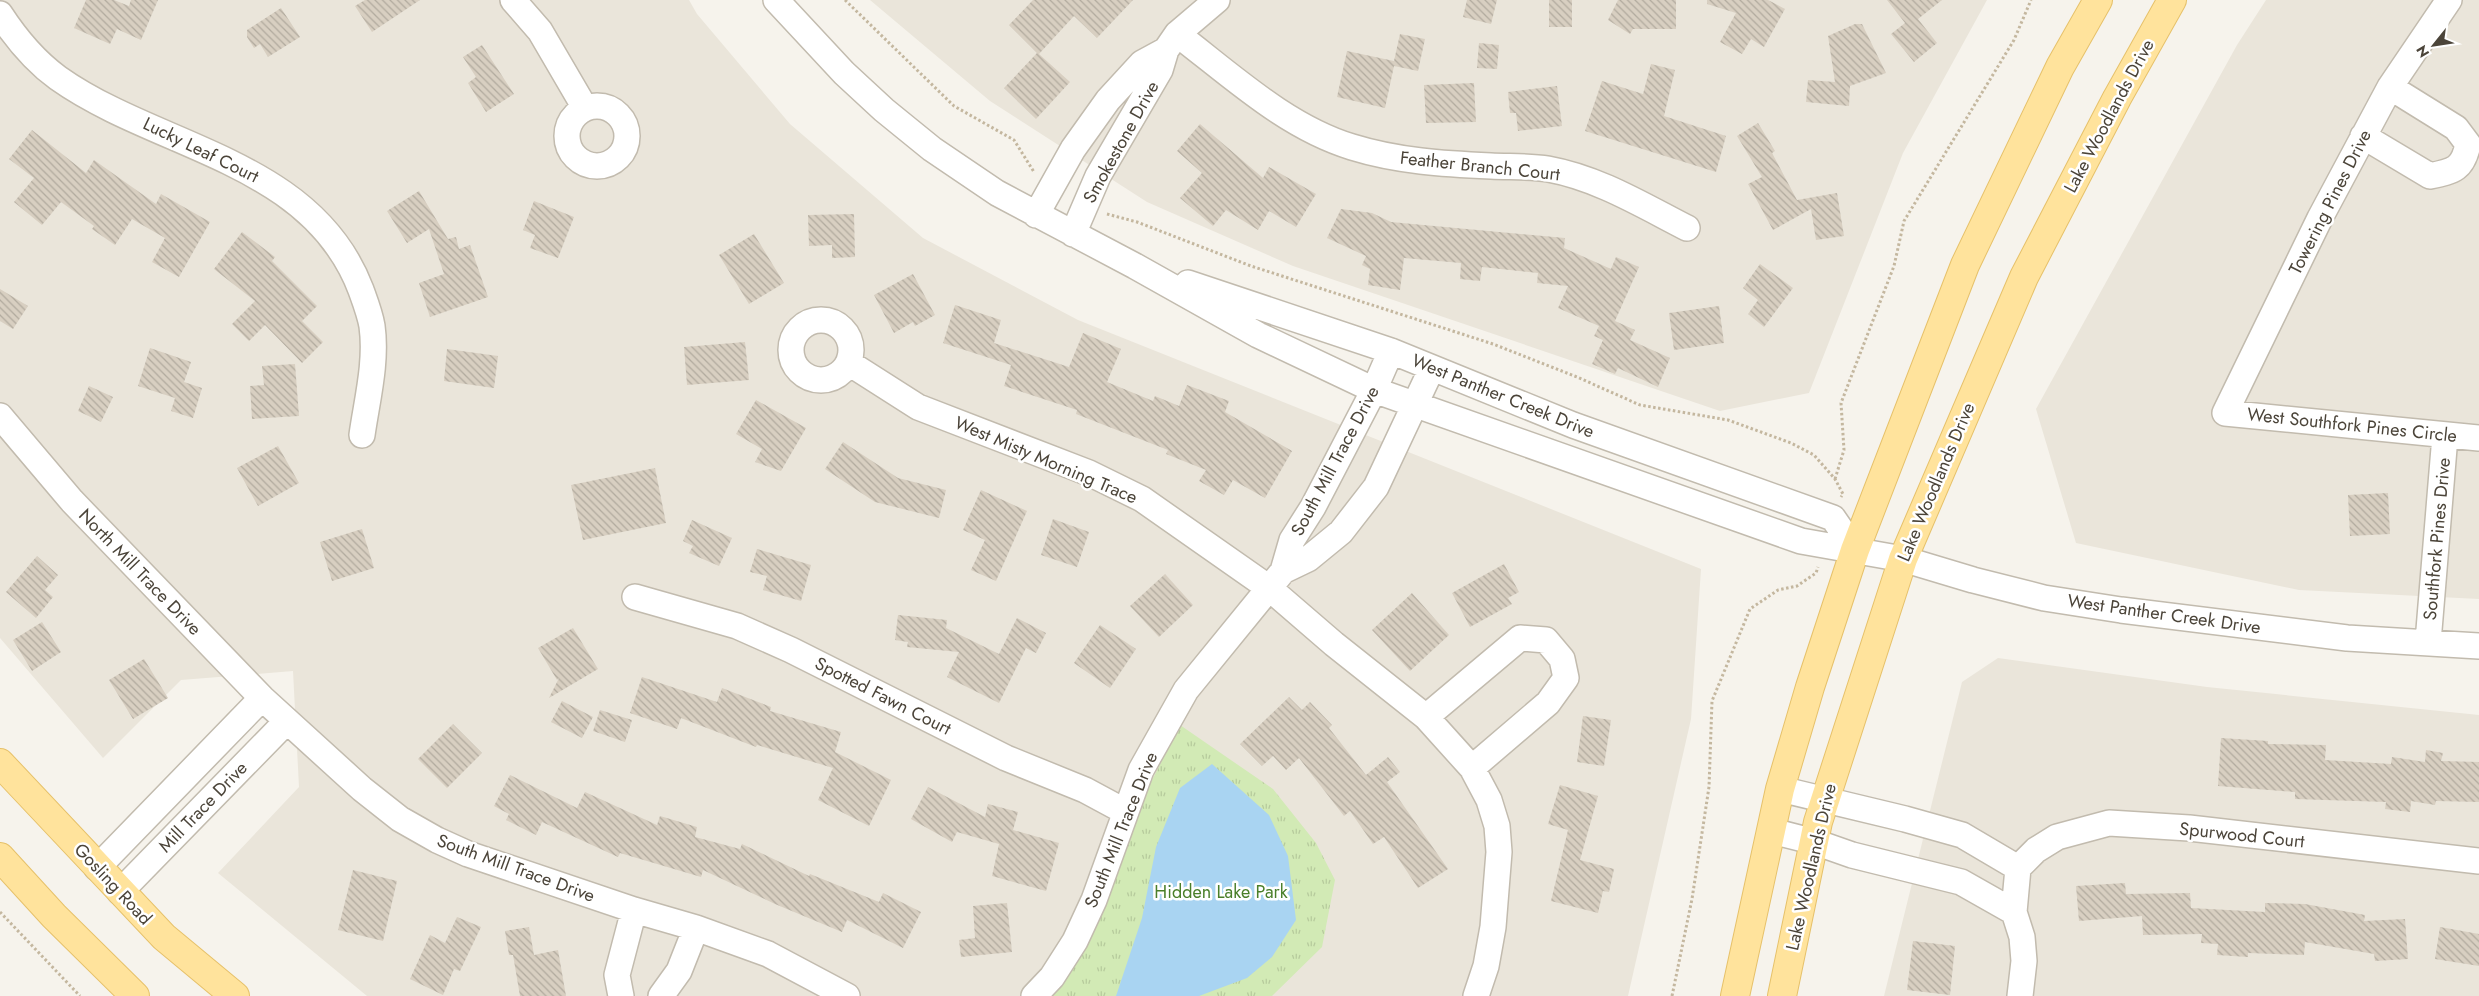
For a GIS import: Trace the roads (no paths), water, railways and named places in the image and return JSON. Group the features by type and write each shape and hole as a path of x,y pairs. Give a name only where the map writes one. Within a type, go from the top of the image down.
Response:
{"main road":[{"path":"1735,996 1780,789 1810,687 1855,550 1965,265 2060,67 2098,0"},
{"name":"Lake Woodlands Drive","path":"1782,996 1825,800 1903,560 2024,277 2116,98 2172,0"},
{"name":"Gosling Road","path":"0,763 164,937 235,996"},
{"path":"0,858 54,916 134,996"}],"street":[{"path":"513,0 540,31 585,108"},
{"name":"West Panther Creek Drive","path":"776,0 844,74 884,110 932,149 997,193 1135,266 1258,335 1374,390 1801,541 1903,560 2044,598 2347,638 2479,646"},
{"name":"Smokestone Drive","path":"1036,214 1073,149 1108,100 1142,62 1172,42 1218,0"},
{"name":"Towering Pines Drive","path":"2226,412 2320,218 2363,136 2390,87 2449,0"},
{"name":"Lucky Leaf Court","path":"0,14 33,56 57,78 93,99 244,168 286,196 316,221 336,244 352,267 372,326 372,364 362,436"},
{"name":"Smokestone Drive","path":"1073,234 1098,176 1160,70 1172,42"},
{"name":"Feather Branch Court","path":"1172,42 1308,128 1350,147 1390,157 1441,164 1546,169 1586,178 1687,228"},
{"path":"2363,136 2430,176 2449,172 2464,160 2468,144 2456,128 2390,87"},
{"name":"West Panther Creek Drive","path":"1135,266 1391,352 1573,425 1833,518 1855,550"},
{"name":"South Mill Trace Drive","path":"1276,580 1292,540 1313,507 1374,390 1391,352"},
{"name":"West Misty Morning Trace","path":"849,363 918,407 1089,473 1142,499 1276,580 1334,644 1426,717 1472,768 1492,809 1497,826 1499,852 1493,927 1486,966 1476,996"},
{"name":"South Mill Trace Drive","path":"1034,996 1052,977 1075,941 1094,900 1124,811 1141,770 1186,690 1276,580 1308,559 1341,532 1376,487 1432,368"},
{"name":"West Southfork Pines Circle","path":"2226,412 2479,438"},
{"name":"North Mill Trace Drive","path":"0,416 72,501 286,722"},
{"name":"Southfork Pines Drive","path":"2428,642 2445,436"},
{"name":"Spotted Fawn Court","path":"636,597 737,626 791,650 1006,758 1086,790 1124,811"},
{"path":"1426,717 1520,638 1546,640 1562,659 1566,678 1548,703 1472,768"},
{"name":"Mill Trace Drive","path":"98,868 262,698"},
{"name":"South Mill Trace Drive","path":"286,722 362,789 400,819 436,840 468,854 634,910 696,928 768,954 847,996"},
{"name":"Mill Trace Drive","path":"120,892 286,722"},
{"path":"1780,789 1905,819 1962,835 2018,868 2014,912 2022,937 2024,961 2020,996"},
{"name":"Spurwood Court","path":"2018,868 2036,850 2057,837 2109,823 2189,828 2479,861"},
{"path":"1772,831 1815,842 1852,855 1961,882 2014,912"},
{"path":"622,996 617,975 634,910"},
{"path":"661,996 679,971 696,928"}],"water":[{"path":"1212,764 1269,815 1288,856 1296,920 1272,957 1247,978 1199,996 1116,996 1142,918 1156,847 1180,788"}],"park label":[{"name":"Hidden Lake Park","path":"1221,892"}]}
